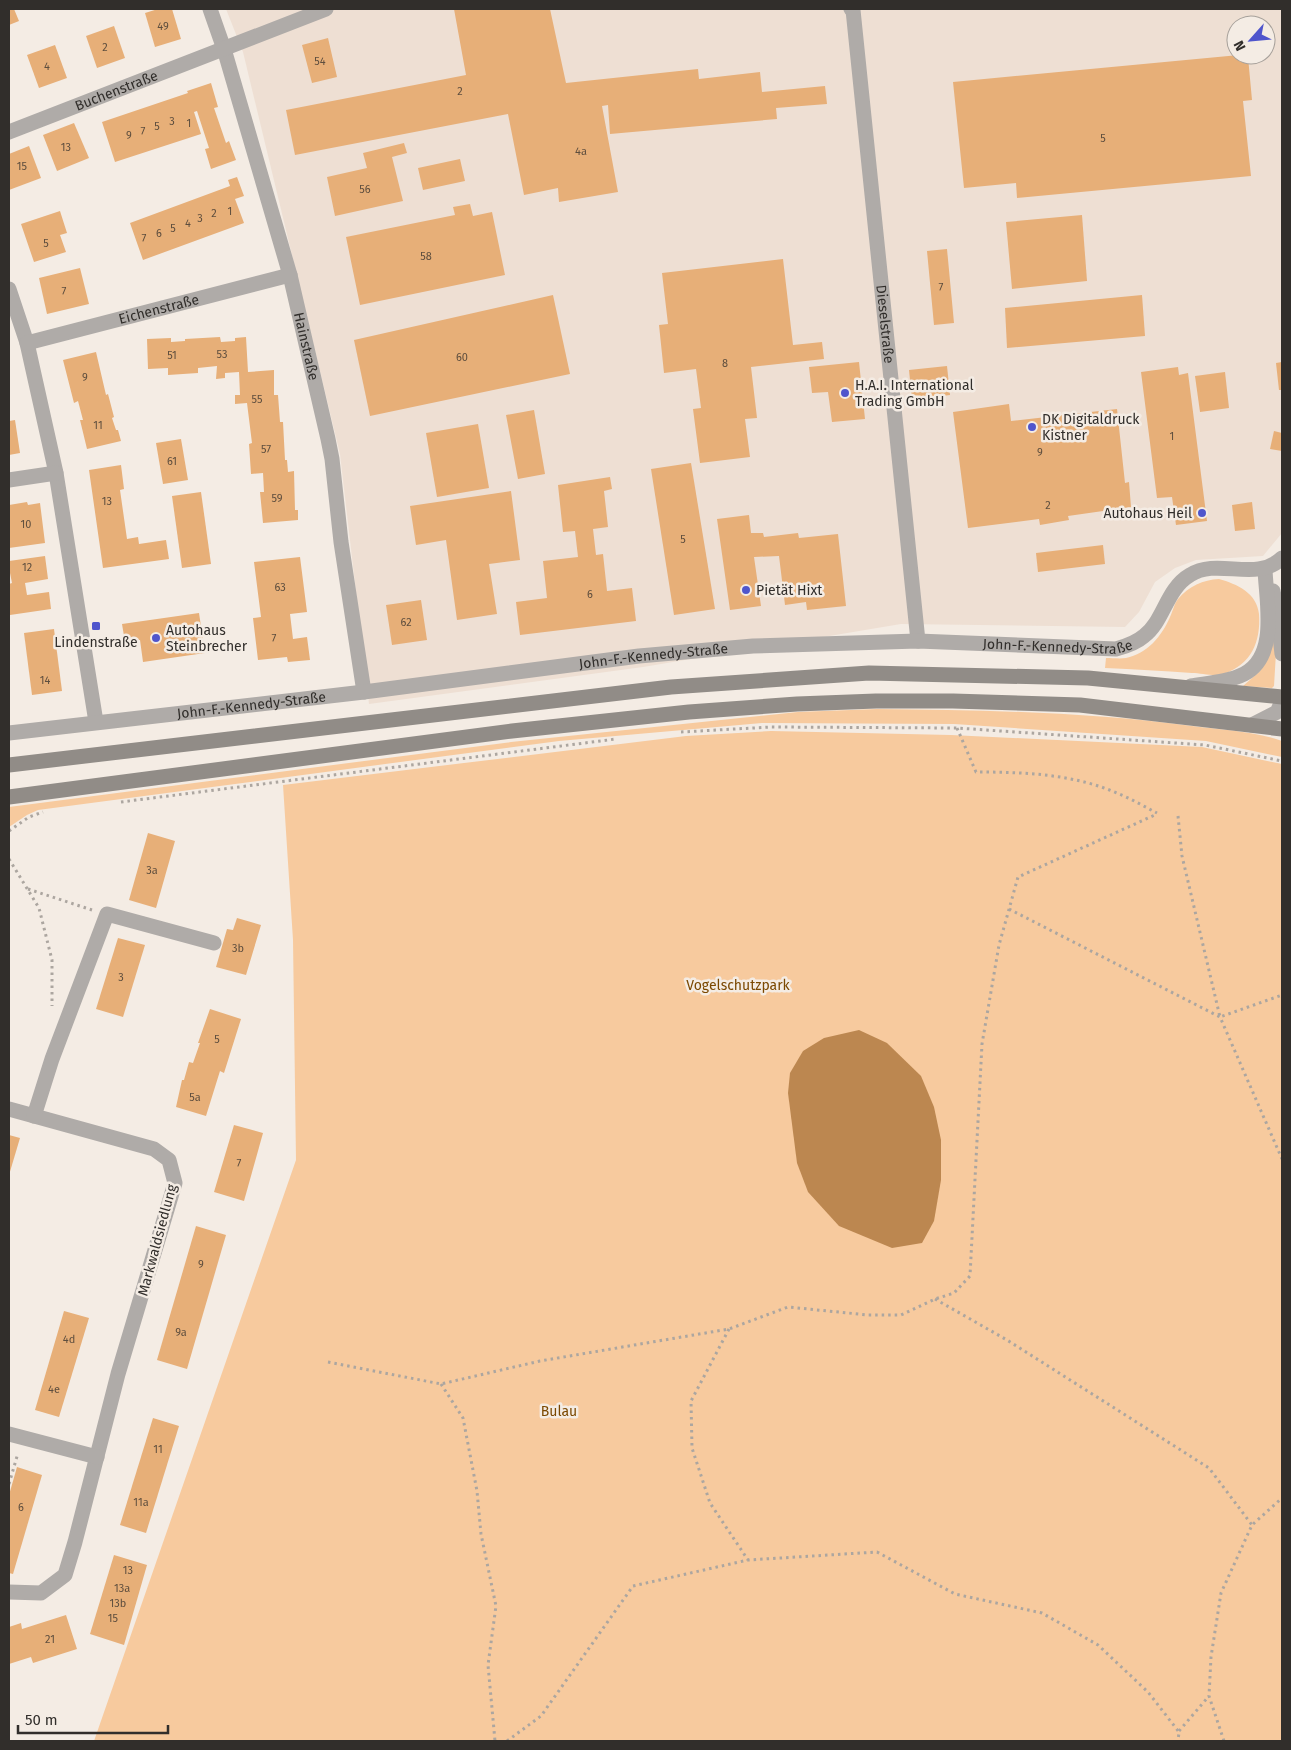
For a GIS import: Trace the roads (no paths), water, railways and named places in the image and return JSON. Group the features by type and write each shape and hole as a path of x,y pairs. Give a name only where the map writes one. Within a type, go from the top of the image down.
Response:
{"main road":[{"path":"9,765 672,687 789,677 869,673 1088,678 1282,697"},
{"path":"9,798 512,731 689,712 797,704 876,700 1080,705 1282,729"}],"street":[{"name":"Hainstraße","path":"210,9 224,49 290,275 332,459 341,542 364,692"},
{"path":"224,49 326,9"},
{"name":"Dieselstraße","path":"851,9 853,10 865,122 918,640"},
{"name":"Buchenstraße","path":"9,132 224,49"},
{"name":"Eichenstraße","path":"27,343 290,275"},
{"path":"9,289 27,343 56,473 96,722"},
{"path":"9,480 56,473"},
{"path":"1265,569 1282,558"},
{"name":"John-F.-Kennedy-Straße","path":"9,733 364,692 639,656 753,646 918,640 1116,649 1135,643 1146,636 1173,591 1189,575 1199,570 1210,568 1265,569"},
{"path":"1265,569 1273,591 1282,640 1282,654"},
{"path":"1187,687 1234,678 1251,670 1257,664 1267,646 1265,569"},
{"path":"1252,725 1277,712 1282,701"},
{"path":"34,1116 52,1059 107,914 214,943"},
{"name":"Markwaldsiedlung","path":"9,1109 154,1149 169,1160 175,1183 118,1374 64,1575 42,1593 9,1592"},
{"path":"15,1436 97,1457"}],"place":[{"name":"H.A.I. International Trading GmbH","path":"845,393"},
{"name":"DK Digitaldruck Kistner","path":"1032,427"},
{"name":"Autohaus Heil","path":"1202,513"},
{"name":"Pietät Hixt","path":"746,590"},
{"name":"Lindenstraße","path":"96,626"},
{"name":"Autohaus Steinbrecher","path":"156,638"}],"park label":[{"name":"Vogelschutzpark","path":"738,985"},
{"name":"Bulau","path":"559,1411"}]}
